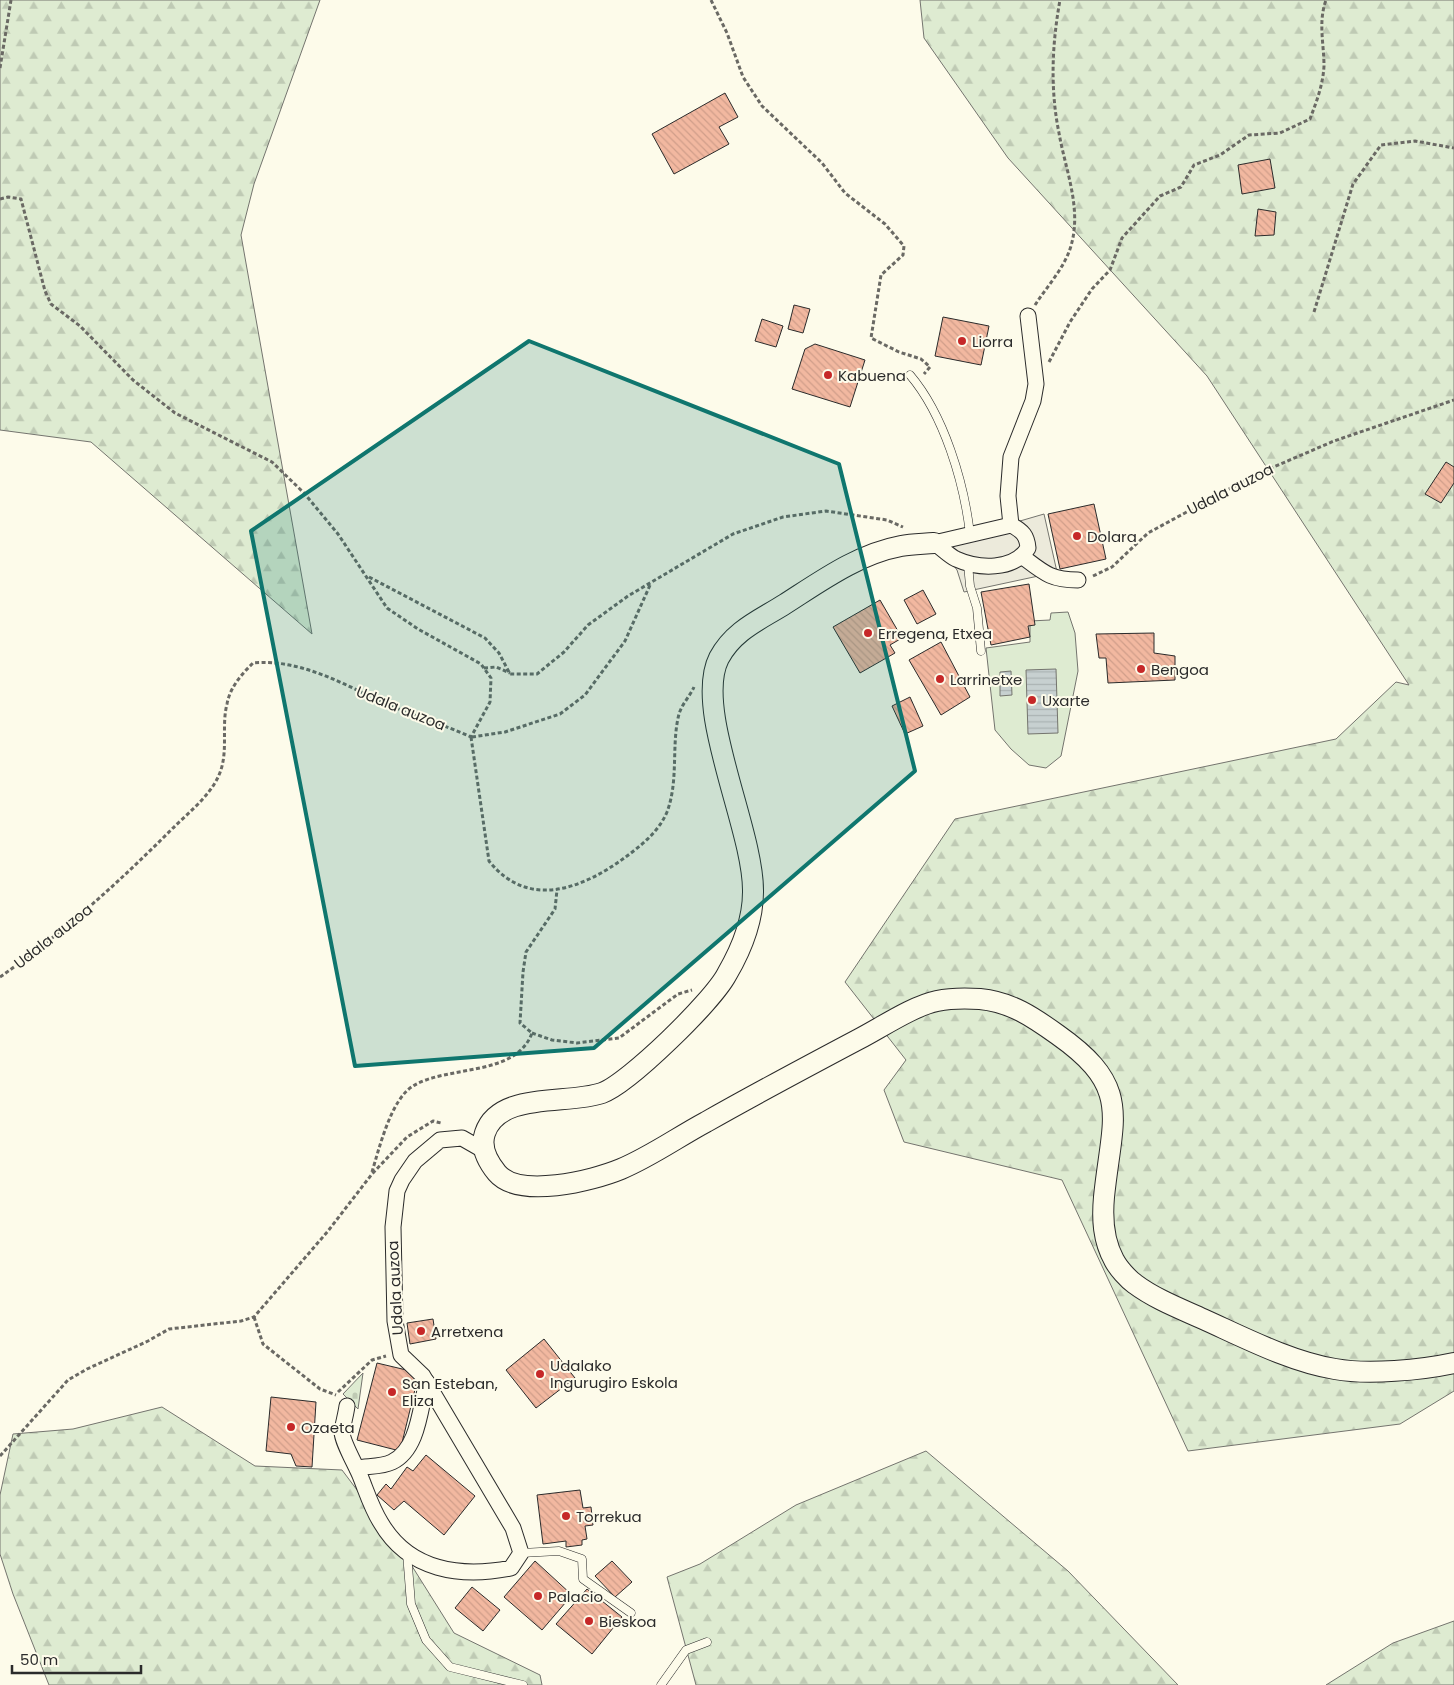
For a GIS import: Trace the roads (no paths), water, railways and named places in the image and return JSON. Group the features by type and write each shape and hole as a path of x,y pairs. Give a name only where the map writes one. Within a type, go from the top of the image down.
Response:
{"street":[{"path":"1012,525 1008,496 1010,458 1035,393 1036,384 1028,316"},
{"path":"934,542 953,558 968,564 984,567 998,565 1023,557 1028,548 1028,539 1022,530 1012,525 934,542 900,546 873,554 810,588 748,625 733,639 715,667 712,687 716,728 748,850 753,894 746,930 737,956 714,994 695,1015 605,1093 518,1104 496,1116 485,1132 483,1150 494,1171 508,1183 536,1187 576,1181 621,1169 825,1056 933,1001 964,998 999,1001 1028,1014 1069,1043 1095,1065 1111,1092 1114,1111 1102,1230 1115,1263 1135,1284 1176,1307 1250,1340 1308,1362 1337,1370 1433,1368 1454,1363"},
{"path":"1023,557 1050,577 1061,580 1078,580"},
{"name":"Udala auzoa","path":"483,1150 462,1138 440,1140 415,1161 402,1180 395,1205 392,1253 395,1321 401,1354 423,1376 513,1528 521,1553"},
{"path":"357,1468 392,1462 404,1454 412,1442 426,1382"},
{"path":"347,1406 342,1433 380,1522 394,1541 407,1552 433,1567 470,1573 511,1568 521,1553"}],"lane":[{"path":"910,375 925,395 941,427 964,502 970,534"},
{"path":"968,564 970,586 977,608 981,651"},
{"path":"407,1552 411,1604 426,1640 450,1667 523,1685"},
{"path":"521,1553 559,1552 582,1559 583,1579 631,1612"},
{"path":"661,1685 686,1650 707,1642"}],"place":[{"name":"Liorra","path":"962,341"},
{"name":"Kabuena","path":"828,375"},
{"name":"Dolara","path":"1077,536"},
{"name":"Erregena, Etxea","path":"868,633"},
{"name":"Bengoa","path":"1141,669"},
{"name":"Larrinetxe","path":"940,679"},
{"name":"Uxarte","path":"1032,700"},
{"name":"Arretxena","path":"421,1331"},
{"name":"Udalako Ingurugiro Eskola","path":"540,1374"},
{"name":"San Esteban, Eliza","path":"392,1392"},
{"name":"Ozaeta","path":"291,1427"},
{"name":"Torrekua","path":"566,1516"},
{"name":"Palacio","path":"538,1596"},
{"name":"Bieskoa","path":"589,1621"}]}
